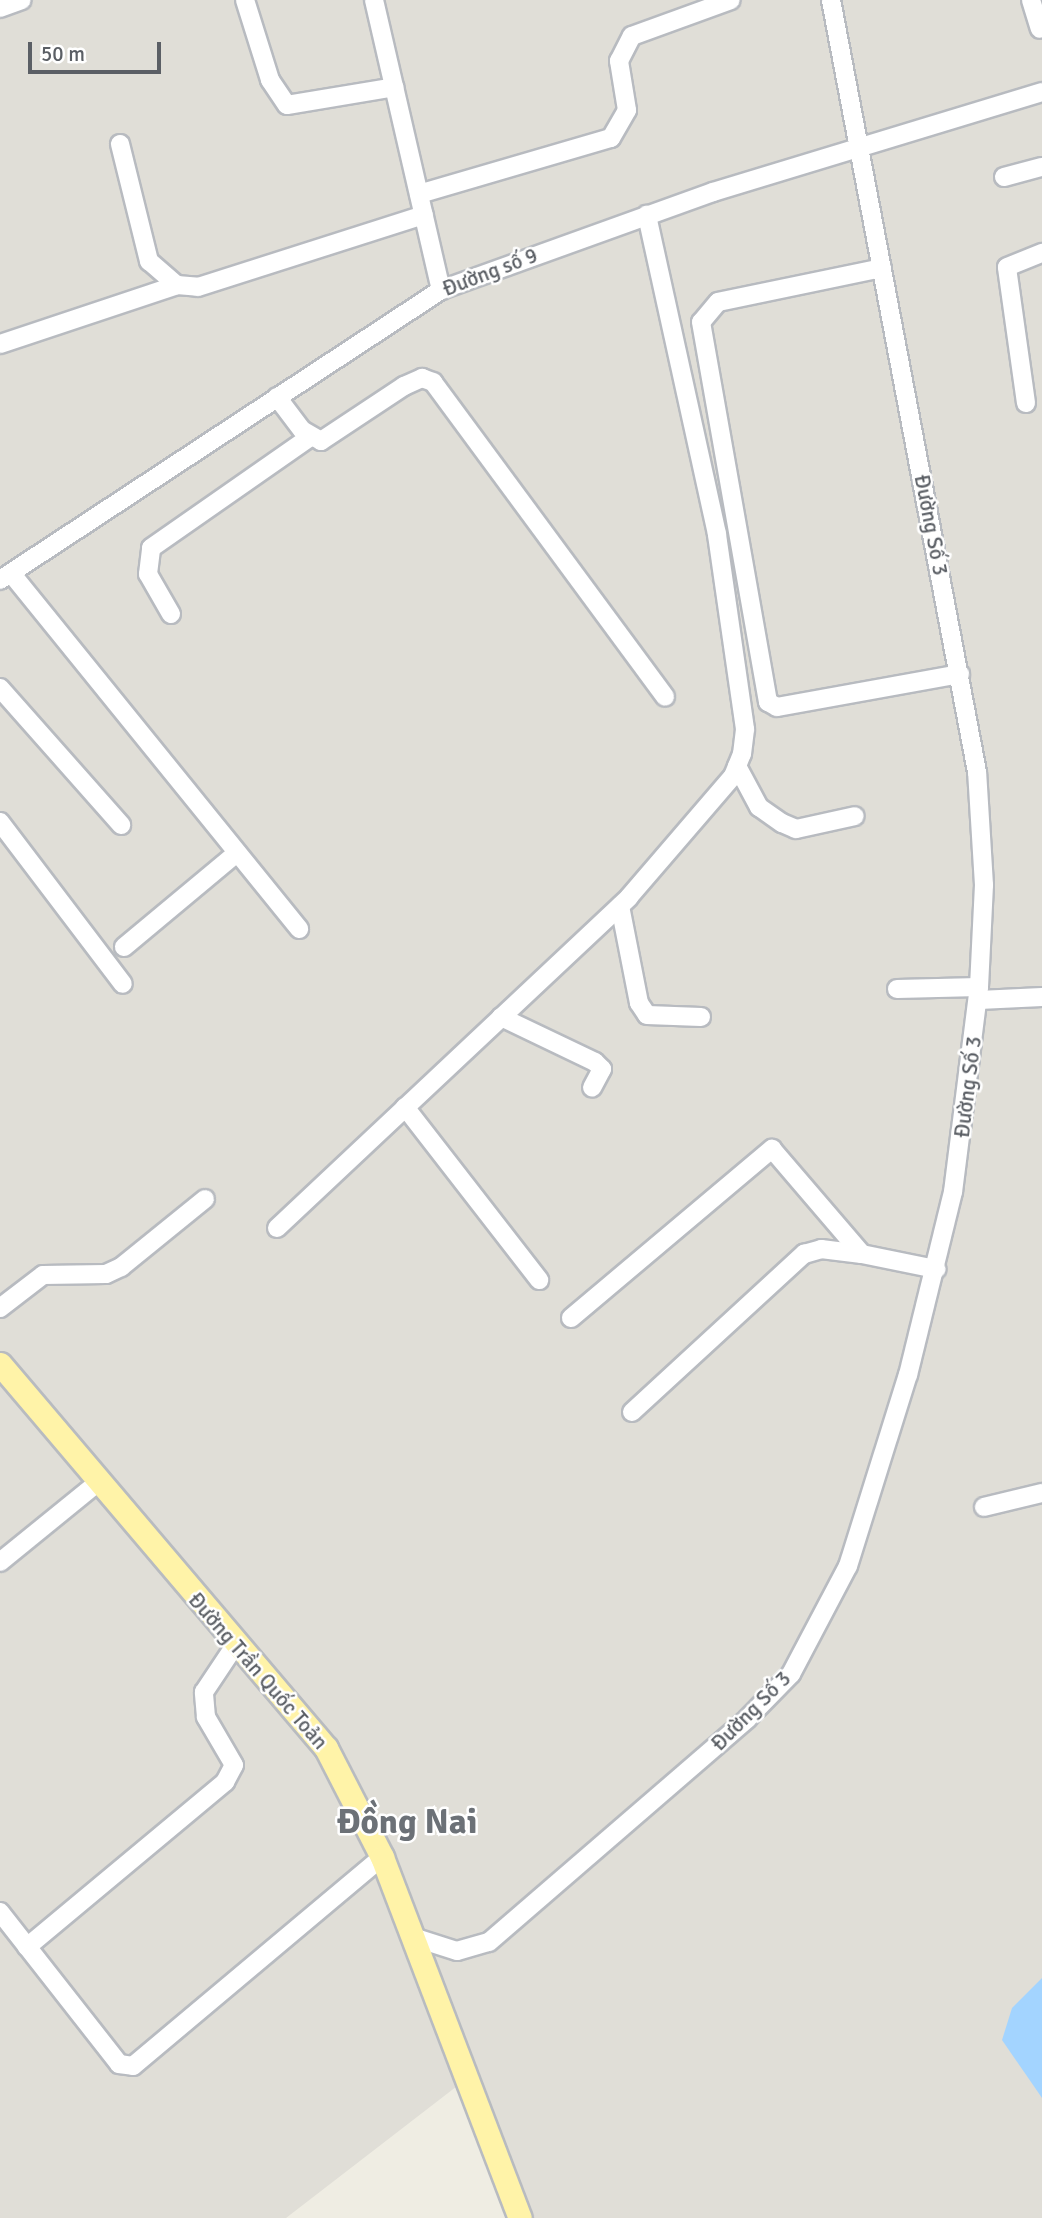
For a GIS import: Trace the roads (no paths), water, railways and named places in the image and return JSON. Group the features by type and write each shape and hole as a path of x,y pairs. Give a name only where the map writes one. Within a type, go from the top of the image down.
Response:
{"main road":[{"name":"Đường Trần Quốc Toản","path":"0,1364 96,1485 326,1748 382,1857 520,2218"}],"street":[{"path":"0,8 22,0"},
{"path":"245,0 270,80 287,105 394,87"},
{"path":"374,0 441,290"},
{"path":"419,194 611,138 627,110 619,61 632,36 731,0"},
{"name":"Đường Số 3","path":"413,1937 457,1951 489,1942 747,1719 791,1674 848,1566 936,1269 953,1192 979,994 982,840 960,674 882,268 862,145 831,0"},
{"path":"1031,0 1040,29"},
{"name":"Đường số 9","path":"6,577 441,290 647,215 862,145 1042,92"},
{"path":"120,144 149,261 177,285"},
{"path":"1003,177 1042,167"},
{"path":"0,344 177,285 198,287 424,215"},
{"path":"277,1228 620,906 737,766 745,729 716,534 647,215"},
{"path":"1026,403 1007,267 1042,253"},
{"path":"882,268 718,302 701,321 768,702 777,707 960,674"},
{"path":"276,397 310,437 321,440 347,428 404,386 422,378 433,382 665,697"},
{"path":"171,614 148,574 151,548 310,437"},
{"path":"6,577 299,929"},
{"path":"0,688 121,825"},
{"path":"737,766 759,807 782,824 796,829 855,816"},
{"path":"0,822 123,984"},
{"path":"124,947 237,853"},
{"path":"620,906 643,1009 647,1015 701,1017"},
{"path":"897,989 1042,997"},
{"path":"501,1017 595,1062 602,1069 592,1088"},
{"path":"405,1107 539,1280"},
{"path":"571,1318 772,1149 862,1254"},
{"path":"0,1308 43,1275 106,1274 121,1267 205,1199"},
{"path":"632,1412 804,1254 821,1249 936,1269"},
{"path":"0,1562 96,1485"},
{"path":"984,1507 1042,1493"},
{"path":"27,1947 225,1782 234,1765 206,1717 204,1692 236,1644"},
{"path":"0,1912 119,2064 133,2066 382,1857"}],"water":[{"path":"1042,1978 1042,2098 1002,2040 1012,2008"}],"district":[{"name":"Đồng Nai","path":"407,1822"}]}
